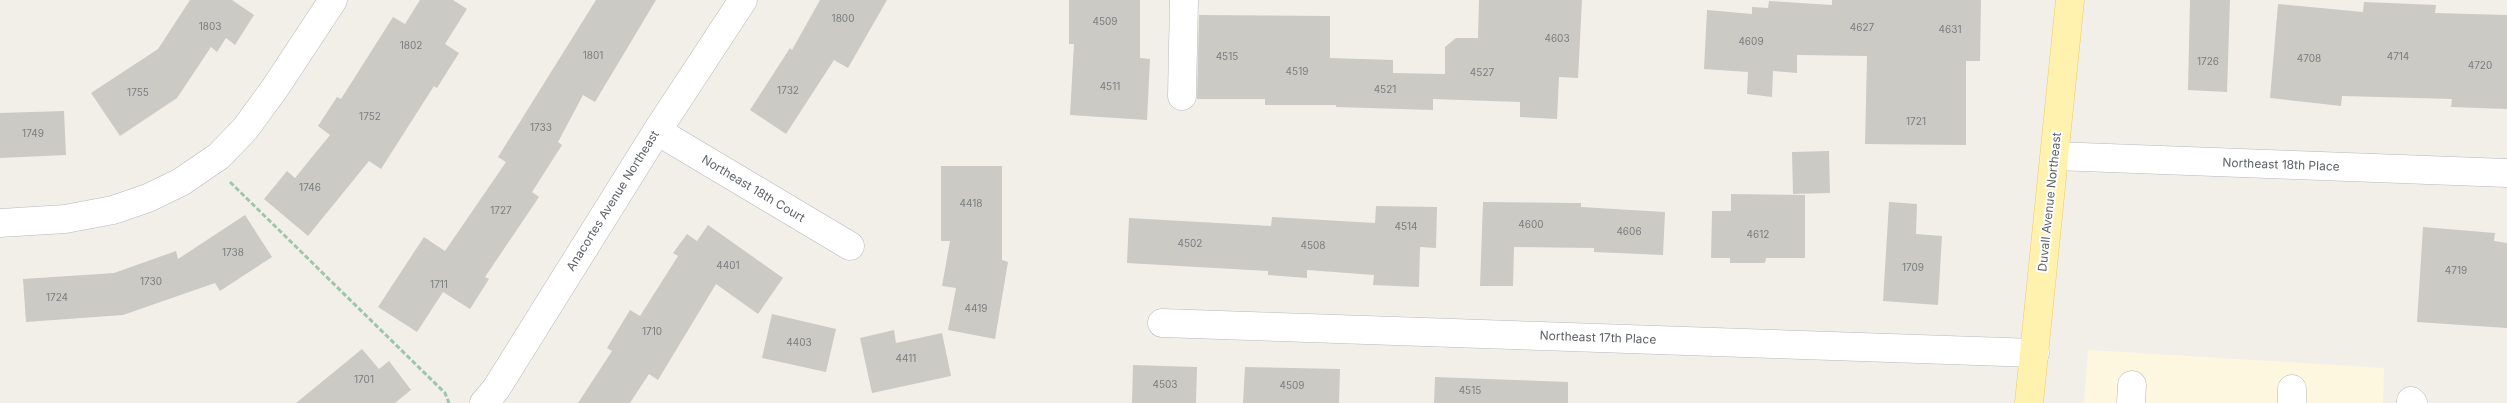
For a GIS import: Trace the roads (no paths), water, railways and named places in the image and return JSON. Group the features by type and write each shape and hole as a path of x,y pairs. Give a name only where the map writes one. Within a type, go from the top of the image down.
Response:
{"main road":[{"name":"Duvall Avenue Northeast","path":"2030,403 2070,0"}],"street":[{"path":"0,223 65,219 113,210 148,198 173,186 219,156 245,129 275,88 333,0"},
{"name":"Anacortes Avenue Northeast","path":"484,403 496,389 657,131 743,0"},
{"path":"1182,96 1184,0"},
{"name":"Northeast 18th Court","path":"657,131 850,246"},
{"name":"Northeast 18th Place","path":"2054,156 2507,173"},
{"name":"Northeast 17th Place","path":"1162,323 2035,352"}]}
